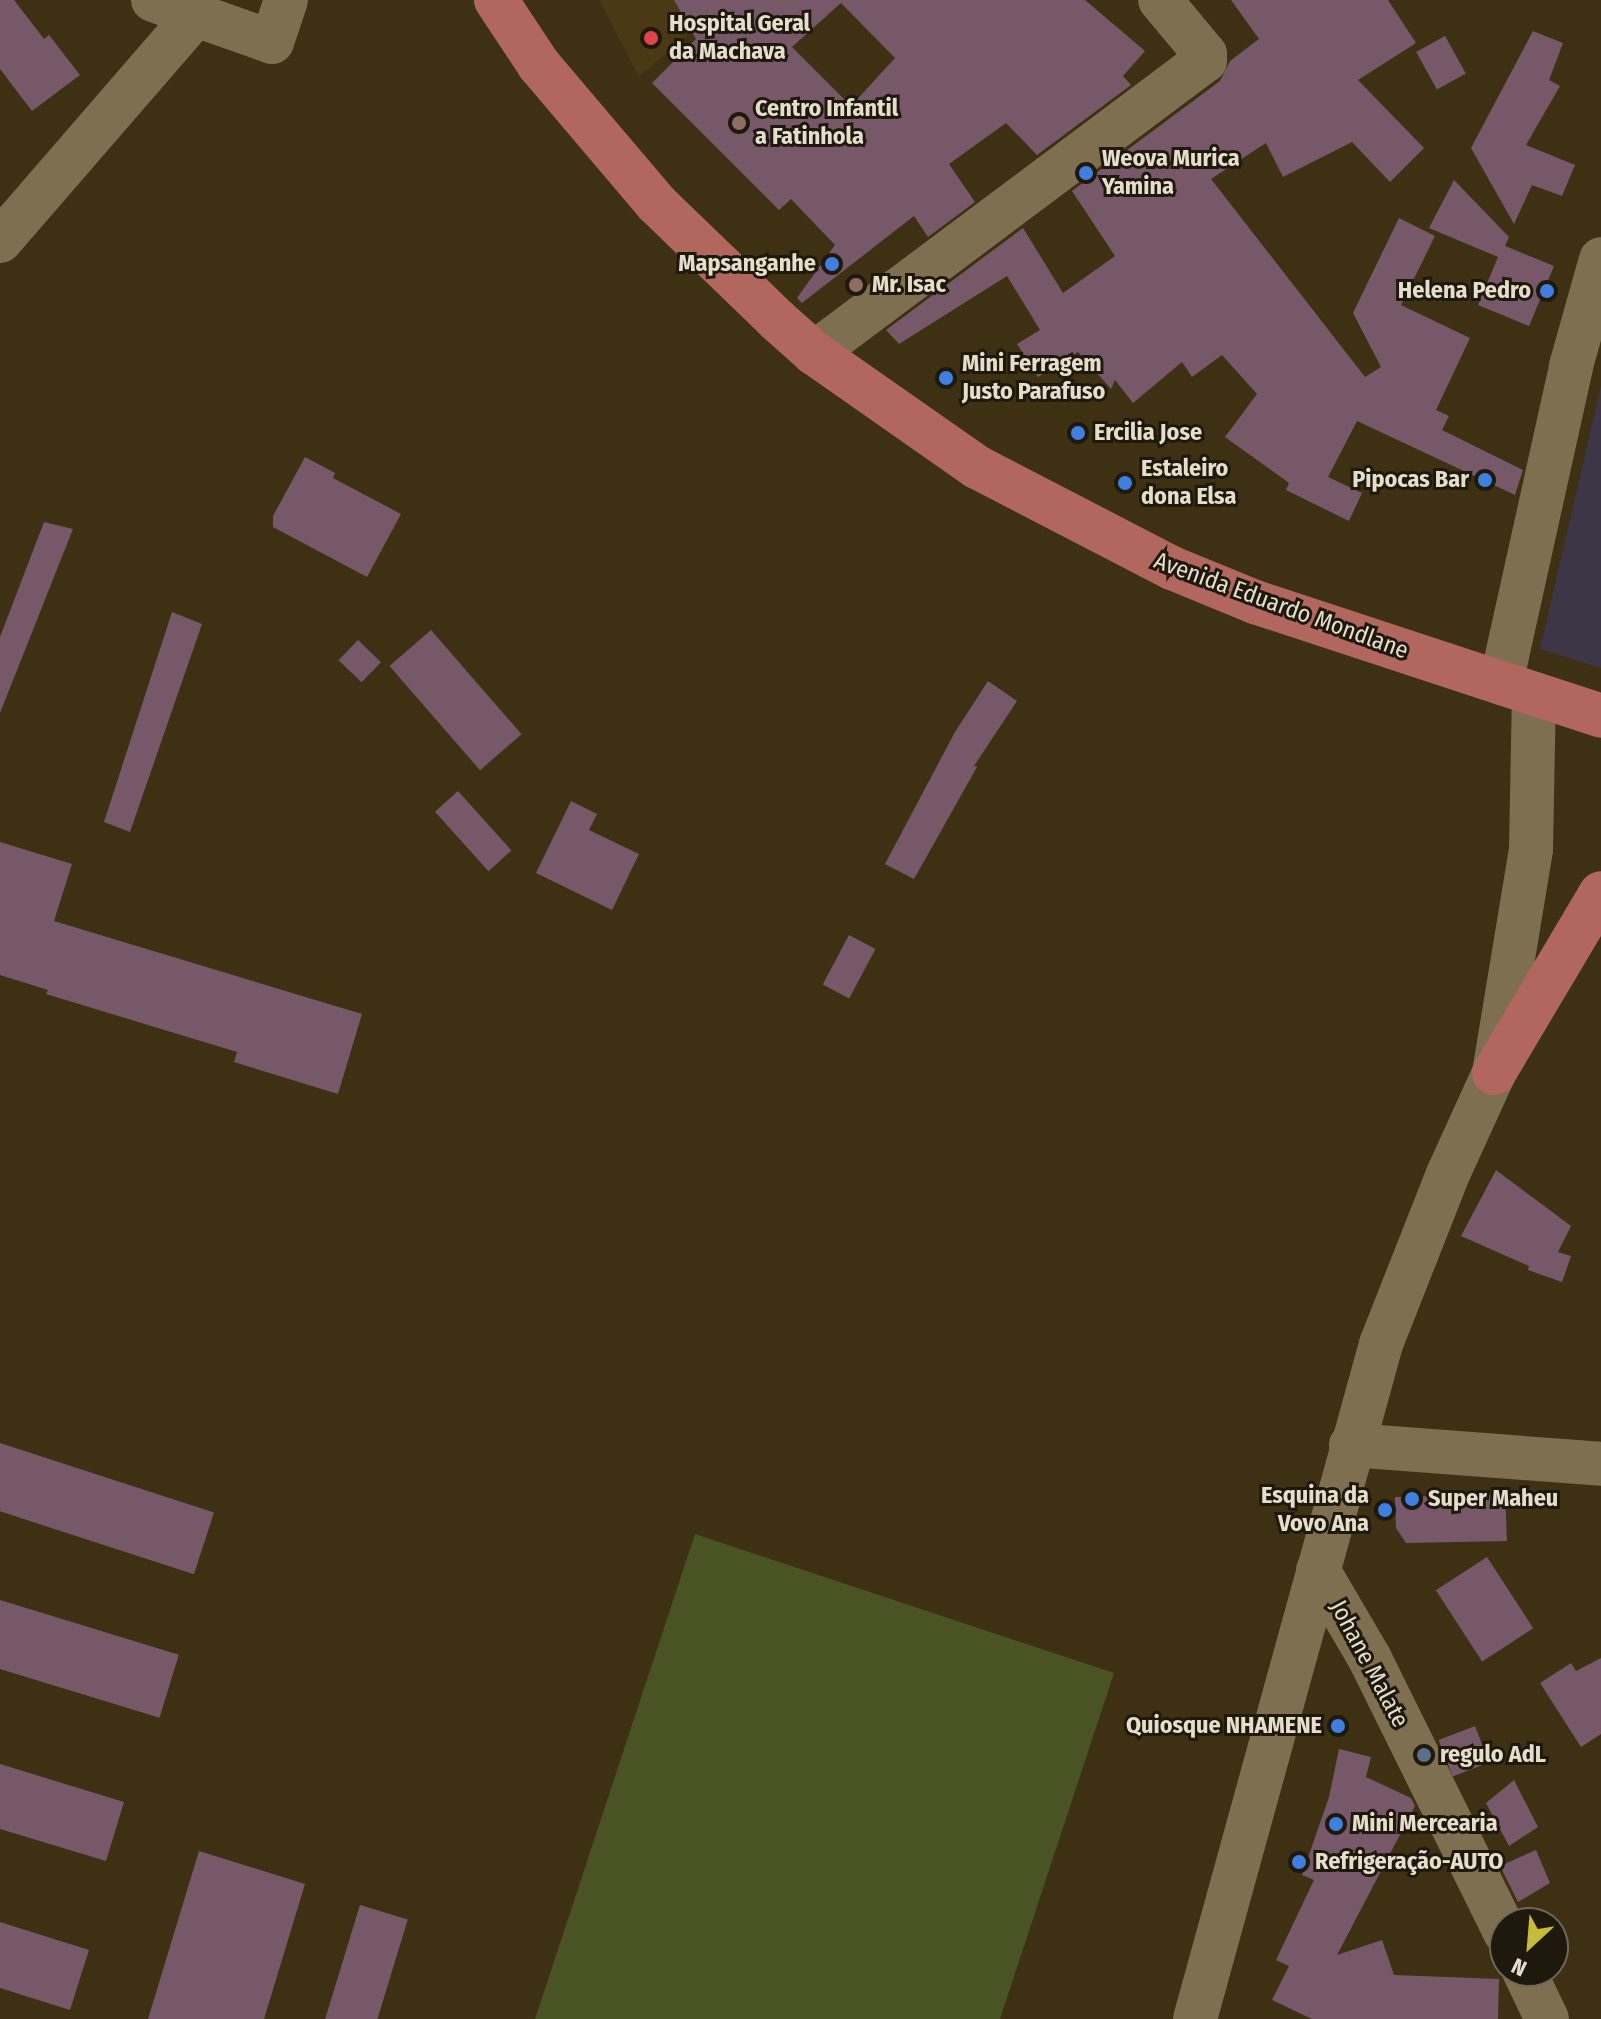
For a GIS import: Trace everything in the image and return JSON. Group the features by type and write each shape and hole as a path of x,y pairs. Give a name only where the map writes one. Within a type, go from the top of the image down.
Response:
{"main road":[{"name":"Avenida Eduardo Mondlane","path":"496,0 539,65 657,204 814,353 977,467 1145,557 1255,602 1601,716"},
{"path":"1494,1073 1601,893"}],"street":[{"path":"153,0 272,42 286,0"},
{"path":"814,353 1205,61 1205,54 1160,0"},
{"path":"0,241 194,17"},
{"path":"1195,2019 1381,1344 1448,1174 1494,1073 1531,849 1518,689 1571,366 1601,259"},
{"path":"1351,1445 1601,1464"},
{"name":"Johane Malate","path":"1318,1570 1370,1659 1493,1907"},
{"path":"1532,1987 1547,2019"}],"shaded area":[{"name":"Hospital Geral da Machava","path":"599,0 728,0 639,77"},
{"path":"1601,386 1601,668 1540,649"}],"green space":[{"path":"695,1534 1114,1673 1000,2019 535,2019"}],"building":[{"path":"0,0 14,0 44,39 49,35 80,75 32,111 0,69"},
{"path":"674,0 1085,0 1145,51 1123,76 1131,85 1037,155 1006,123 949,164 975,202 928,237 914,216 802,303 797,298 835,245 791,199 779,210 652,83 696,39","holes":["841,3 895,58 851,106 792,47"]},
{"path":"1231,0 1388,0 1416,43 1358,80 1424,148 1390,182 1352,142 1283,177 1266,143 1211,179 1365,377 1381,367 1353,313 1399,218 1435,236 1401,305 1470,338 1436,410 1449,416 1442,430 1523,470 1515,495 1357,421 1328,477 1362,493 1349,521 1286,490 1289,483 1225,437 1257,394 1222,355 1192,377 1182,362 1133,403 1115,380 1111,389 1078,352 1038,377 1017,344 1040,330 1007,276 899,344 886,330 1023,228 1063,293 1115,256 1072,191 1220,81 1230,61 1259,39"},
{"path":"1533,31 1563,43 1549,80 1560,86 1526,145 1575,165 1562,196 1532,185 1514,224 1471,148"},
{"path":"1445,36 1466,74 1437,90 1416,52"},
{"path":"1454,180 1509,237 1505,246 1554,266 1529,326 1478,305 1498,257 1429,228"},
{"path":"305,457 335,473 333,478 401,514 367,577 273,527 273,516"},
{"path":"44,522 73,529 0,713 0,637"},
{"path":"172,612 202,624 130,832 104,822"},
{"path":"431,630 522,734 480,770 389,666"},
{"path":"358,640 381,662 362,682 339,660"},
{"path":"988,681 1017,701 974,766 977,767 914,879 885,864 955,732"},
{"path":"458,791 512,850 488,871 435,812"},
{"path":"571,801 597,814 589,830 639,854 612,910 536,873"},
{"path":"0,842 72,864 54,921 362,1014 338,1094 234,1062 237,1052 46,994 48,990 0,975"},
{"path":"849,935 875,949 849,999 823,984"},
{"path":"1496,1170 1571,1226 1558,1252 1571,1256 1562,1282 1528,1270 1529,1266 1461,1236"},
{"path":"0,1443 214,1513 194,1574 0,1511"},
{"path":"1505,1494 1507,1541 1406,1543 1396,1528 1395,1497"},
{"path":"1487,1557 1533,1628 1482,1662 1436,1590"},
{"path":"0,1600 179,1655 160,1718 0,1669"},
{"path":"1601,1658 1601,1734 1581,1747 1540,1683 1571,1663 1576,1671"},
{"path":"1475,1726 1489,1762 1453,1776 1439,1740"},
{"path":"1339,1749 1371,1757 1366,1777 1411,1798 1415,1806 1337,1955 1382,1940 1394,1975 1489,1979 1489,1987 1499,1987 1498,2019 1312,2019 1272,2000 1289,1966 1276,1960 1314,1880 1302,1875 1329,1797"},
{"path":"0,1764 124,1802 106,1861 0,1829"},
{"path":"1514,1780 1538,1827 1509,1846 1486,1803"},
{"path":"1536,1850 1550,1883 1518,1902 1500,1866"},
{"path":"199,1851 305,1884 264,2019 148,2019"},
{"path":"360,1905 408,1920 377,2019 325,2019"},
{"path":"0,1922 89,1950 70,2010 0,1988"}],"place":[{"name":"Hospital Geral da Machava","path":"651,38"},
{"name":"Centro Infantil a Fatinhola","path":"739,123"},
{"name":"Weova Murica Yamina","path":"1086,173"},
{"name":"Mapsanganhe","path":"832,264"},
{"name":"Mr. Isac","path":"856,285"},
{"name":"Helena Pedro","path":"1547,291"},
{"name":"Mini Ferragem Justo Parafuso","path":"946,378"},
{"name":"Ercilia Jose","path":"1078,433"},
{"name":"Pipocas Bar","path":"1485,480"},
{"name":"Estaleiro dona Elsa","path":"1125,483"},
{"name":"Super Maheu","path":"1412,1499"},
{"name":"Esquina da Vovo Ana","path":"1385,1510"},
{"name":"Quiosque NHAMENE","path":"1338,1726"},
{"name":"regulo AdL","path":"1424,1755"},
{"name":"Mini Mercearia","path":"1336,1824"},
{"name":"Refrigeração-AUTO","path":"1299,1862"}]}
